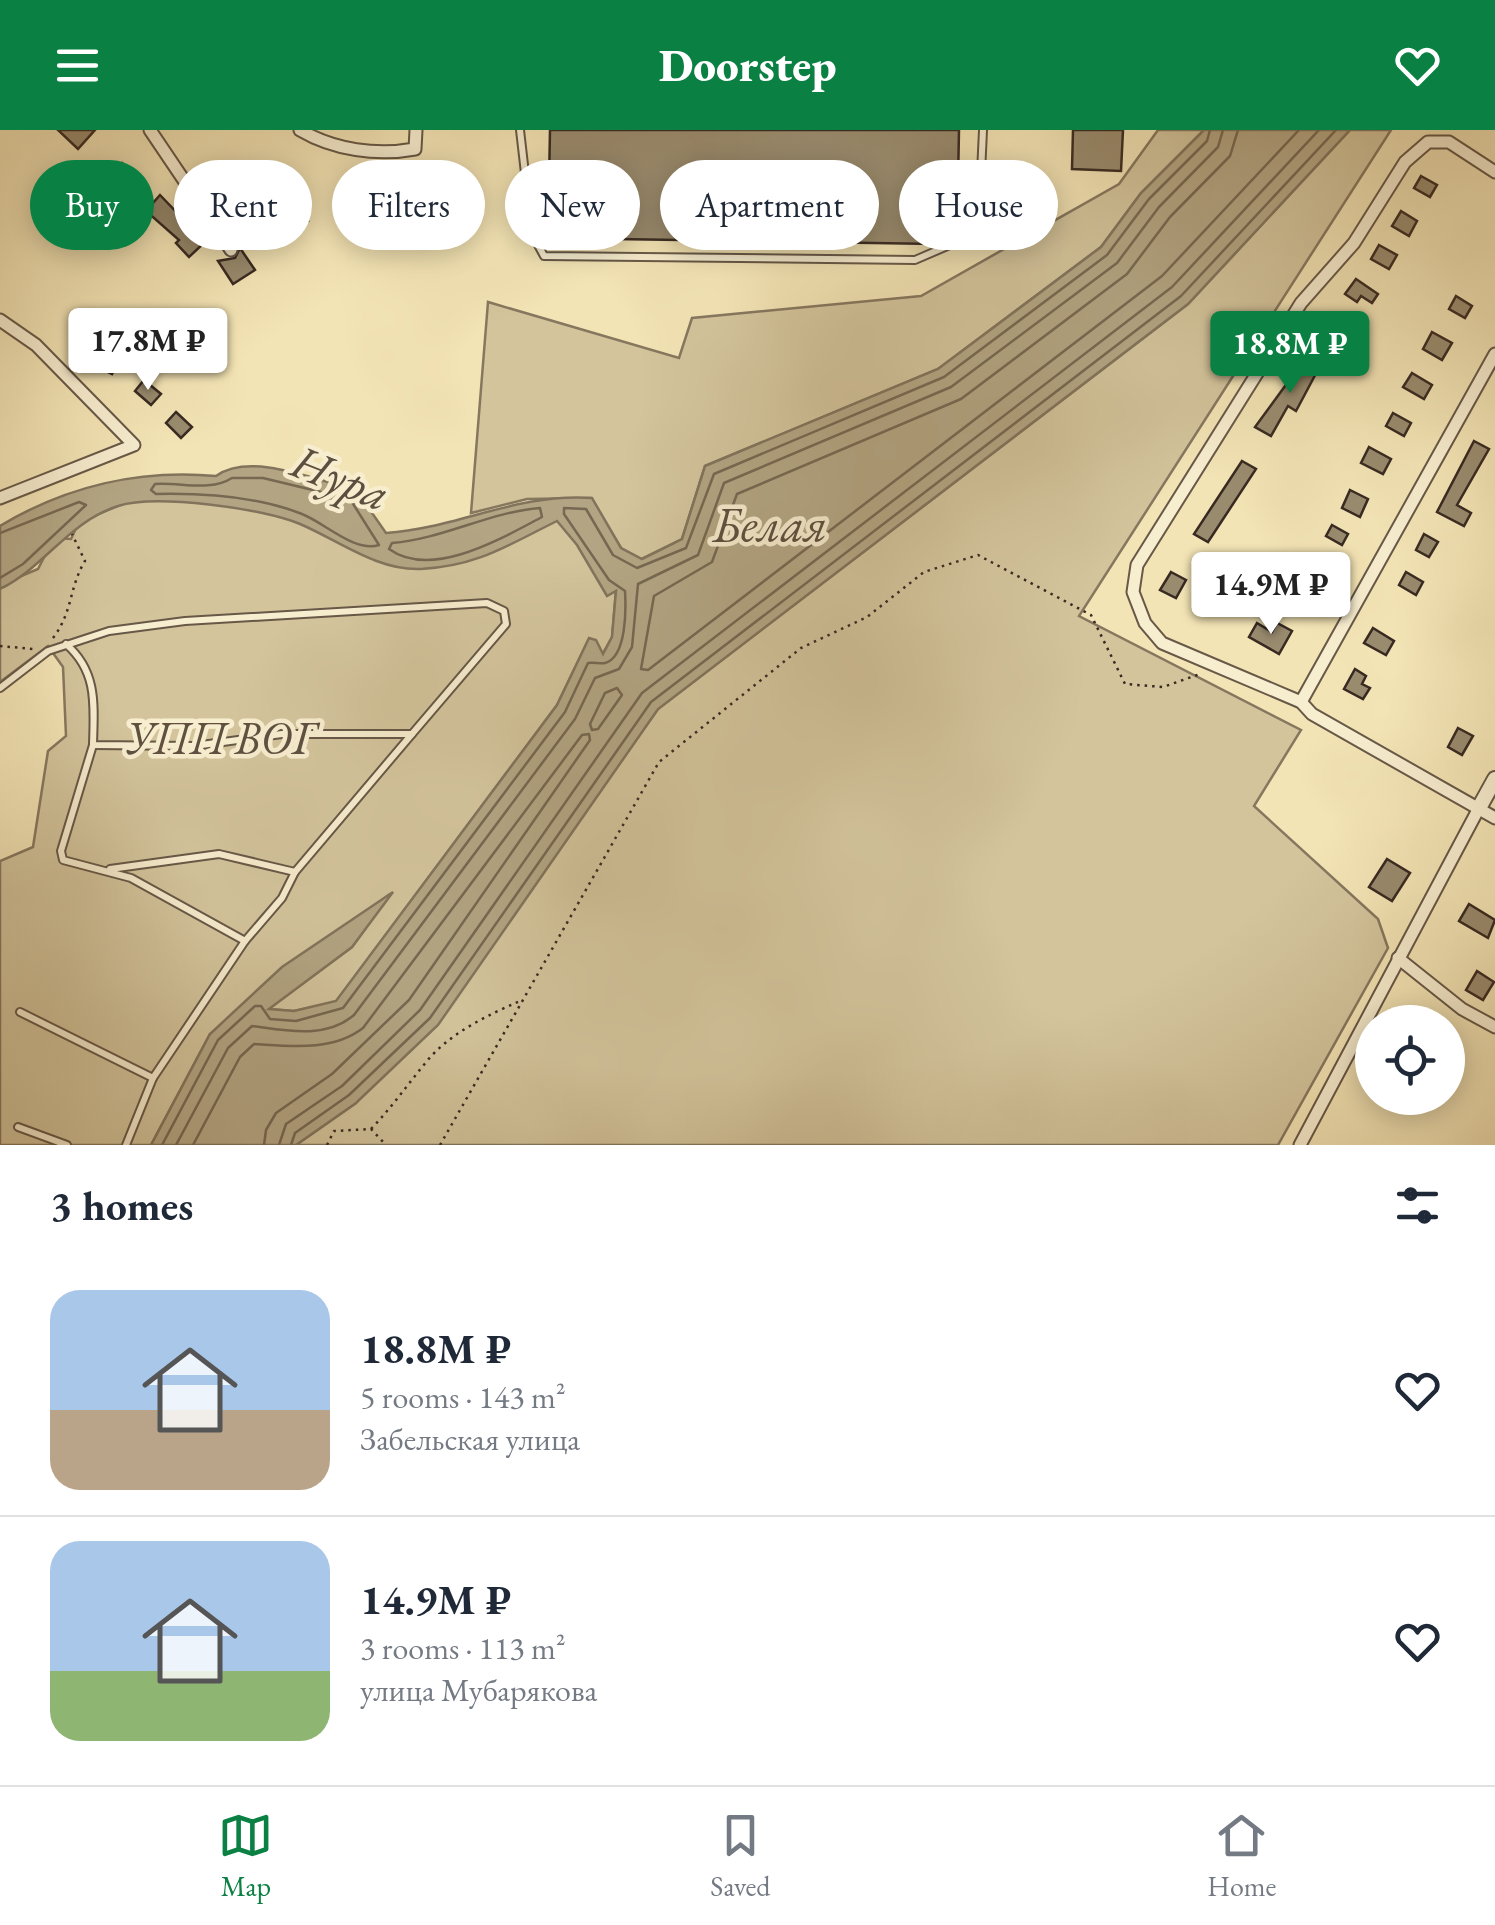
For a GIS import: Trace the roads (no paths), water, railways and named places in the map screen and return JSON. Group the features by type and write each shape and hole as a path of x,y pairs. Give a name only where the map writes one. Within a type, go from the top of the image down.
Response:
{"street":[{"path":"150,130 174,166"},
{"path":"300,130 319,141 386,154 415,149 416,130"},
{"path":"1495,172 1449,142 1428,142 1405,162 1354,243 1301,303 1137,565 1132,592 1145,623 1162,643 1215,669 1301,702 1312,714 1495,818"},
{"path":"0,320 36,345 134,445 0,498"},
{"path":"1301,702 1495,354"},
{"path":"1300,1145 1495,779"},
{"path":"1398,958 1462,1009 1495,1027"}],"lane":[{"path":"520,130 532,234 544,256 915,260 959,241 980,195 983,130"},
{"path":"0,688 48,651 109,632 185,622 487,602 504,611 506,624 295,872 282,898 246,942 153,1078 126,1145"},
{"path":"66,644 84,660 92,678 93,745 61,851 62,860 108,870 246,942"},
{"path":"93,745 194,746 282,734 412,734"},
{"path":"108,870 220,854 295,872"},
{"path":"20,1012 153,1078"},
{"path":"18,1128 67,1145"}],"water":[{"name":"Белая","path":"1204,130 1350,130 1188,304 658,709 438,1025 356,1103 296,1145 151,1145 210,1034 282,967 393,892 352,947 269,1009 294,1011 336,1001 557,705 589,638 596,640 603,654 612,637 616,591 607,596 577,545 557,521 476,559 421,569 373,560 283,518 209,504 135,503 100,513 0,589 0,526 51,500 104,483 159,475 216,476 247,466 285,470 356,490 386,533 538,501 592,498 621,548 642,559 682,539 705,466 938,369 1101,247 1141,193"}],"water label":[{"name":"Нура","path":"341,477"}],"park label":[{"name":"УПП ВОГ","path":"220,737"}]}
